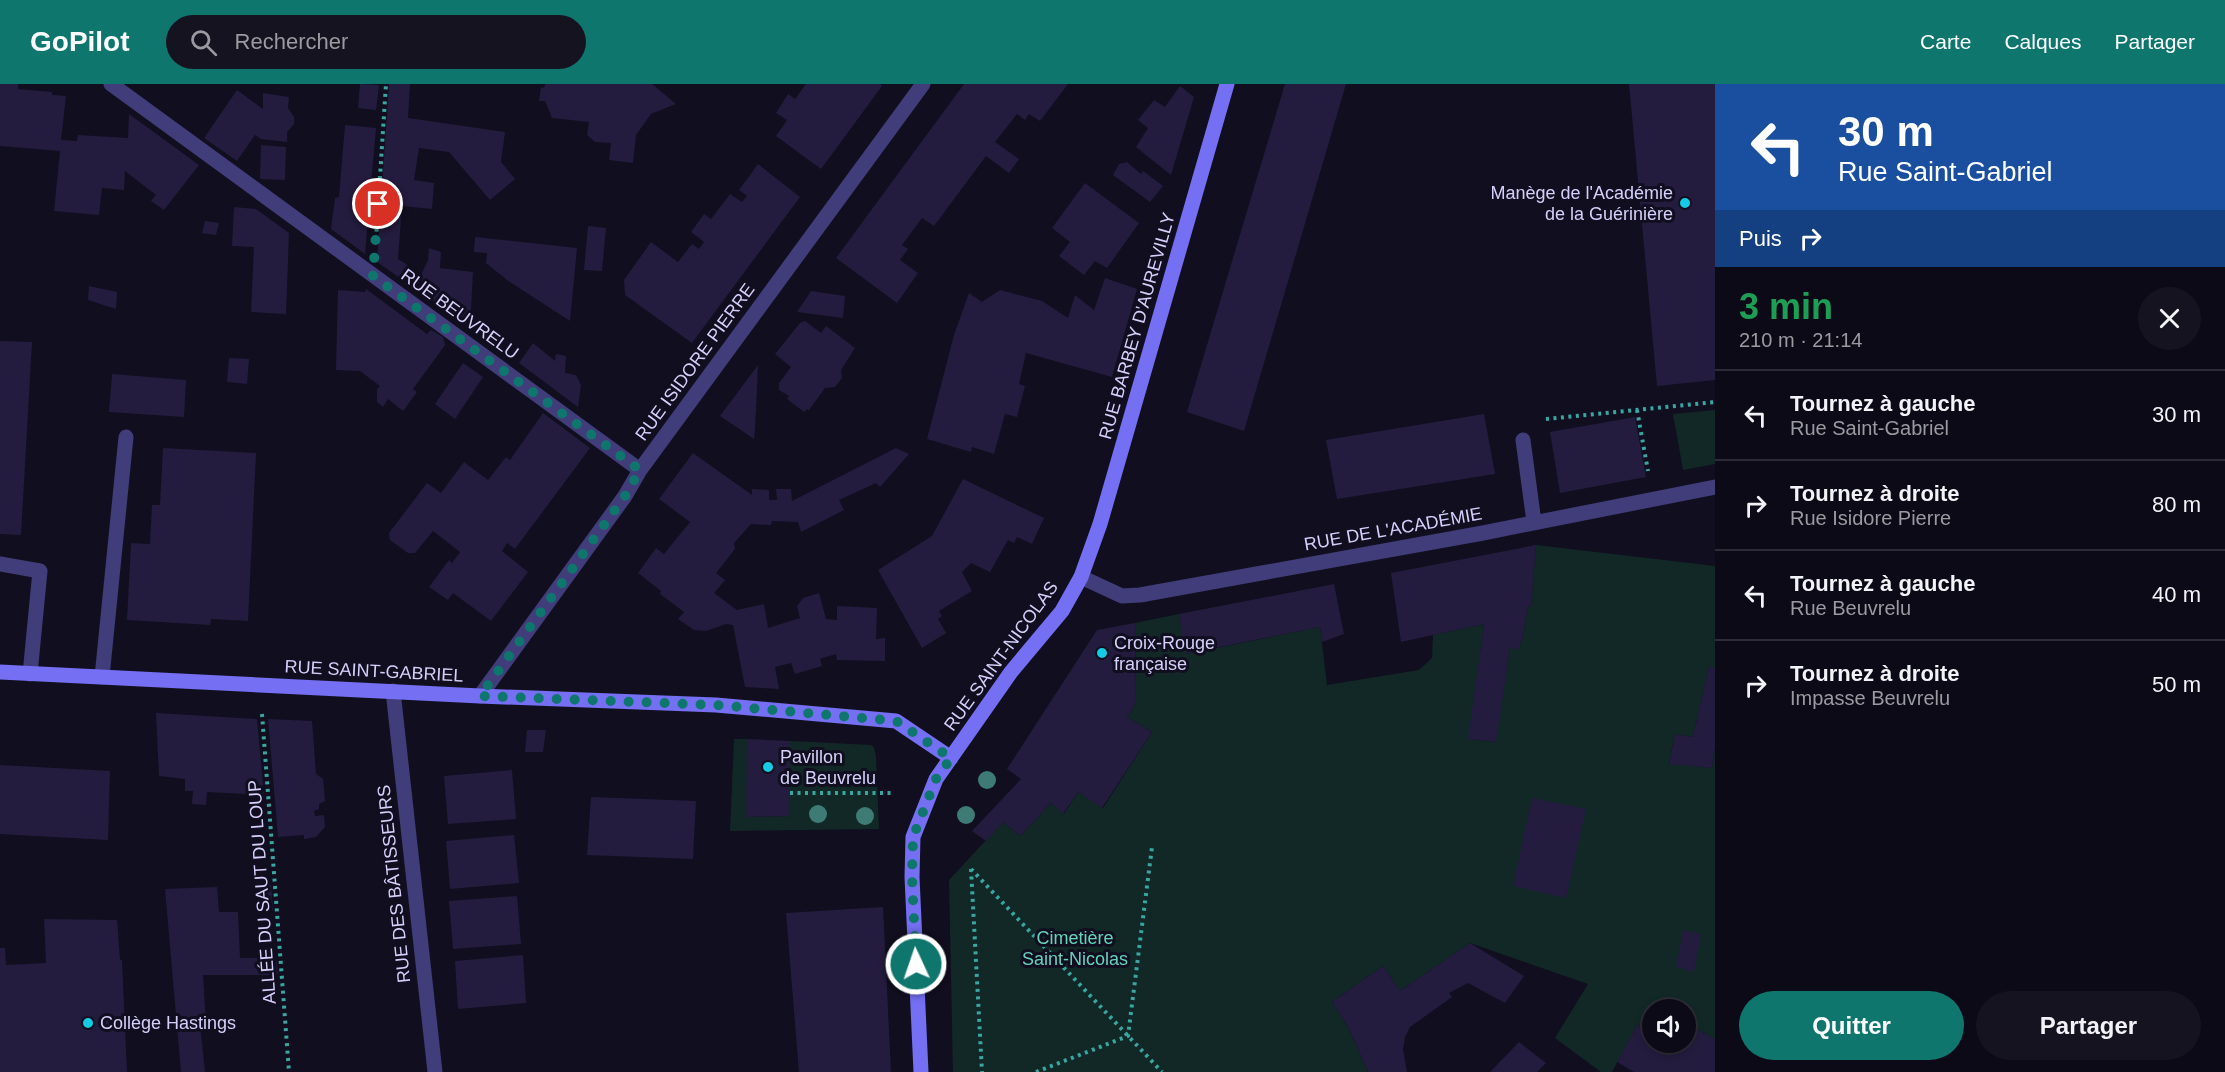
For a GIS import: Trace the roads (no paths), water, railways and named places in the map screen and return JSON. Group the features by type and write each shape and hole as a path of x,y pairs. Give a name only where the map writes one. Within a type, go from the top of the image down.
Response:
{"street":[{"name":"RUE BEUVRELU","path":"111,84 640,470"},
{"name":"RUE ISIDORE PIERRE","path":"480,696 625,496 640,470 923,84"},
{"name":"RUE BARBEY D'AUREVILLY","path":"1081,577 1100,524 1227,84"},
{"path":"102,677 126,437"},
{"path":"1523,440 1534,522"},
{"name":"RUE DE L'ACADÉMIE","path":"1081,577 1122,596 1140,595 1715,487"},
{"path":"0,564 40,572 30,674"},
{"name":"RUE SAINT-NICOLAS","path":"921,1072 912,877 913,837 936,779 1011,672 1062,611 1081,577"},
{"name":"RUE SAINT-GABRIEL","path":"0,672 393,692 716,705 896,721 951,758"},
{"name":"RUE DES BÂTISSEURS","path":"393,692 435,1072"}],"place":[{"name":"Manège de l'Académie de la Guérinière","path":"1685,203"},
{"name":"Croix-Rouge française","path":"1102,653"},
{"name":"Pavillon de Beuvrelu","path":"768,767"},
{"name":"Collège Hastings","path":"88,1023"}],"park label":[{"name":"Cimetière Saint-Nicolas","path":"1075,948"}]}
